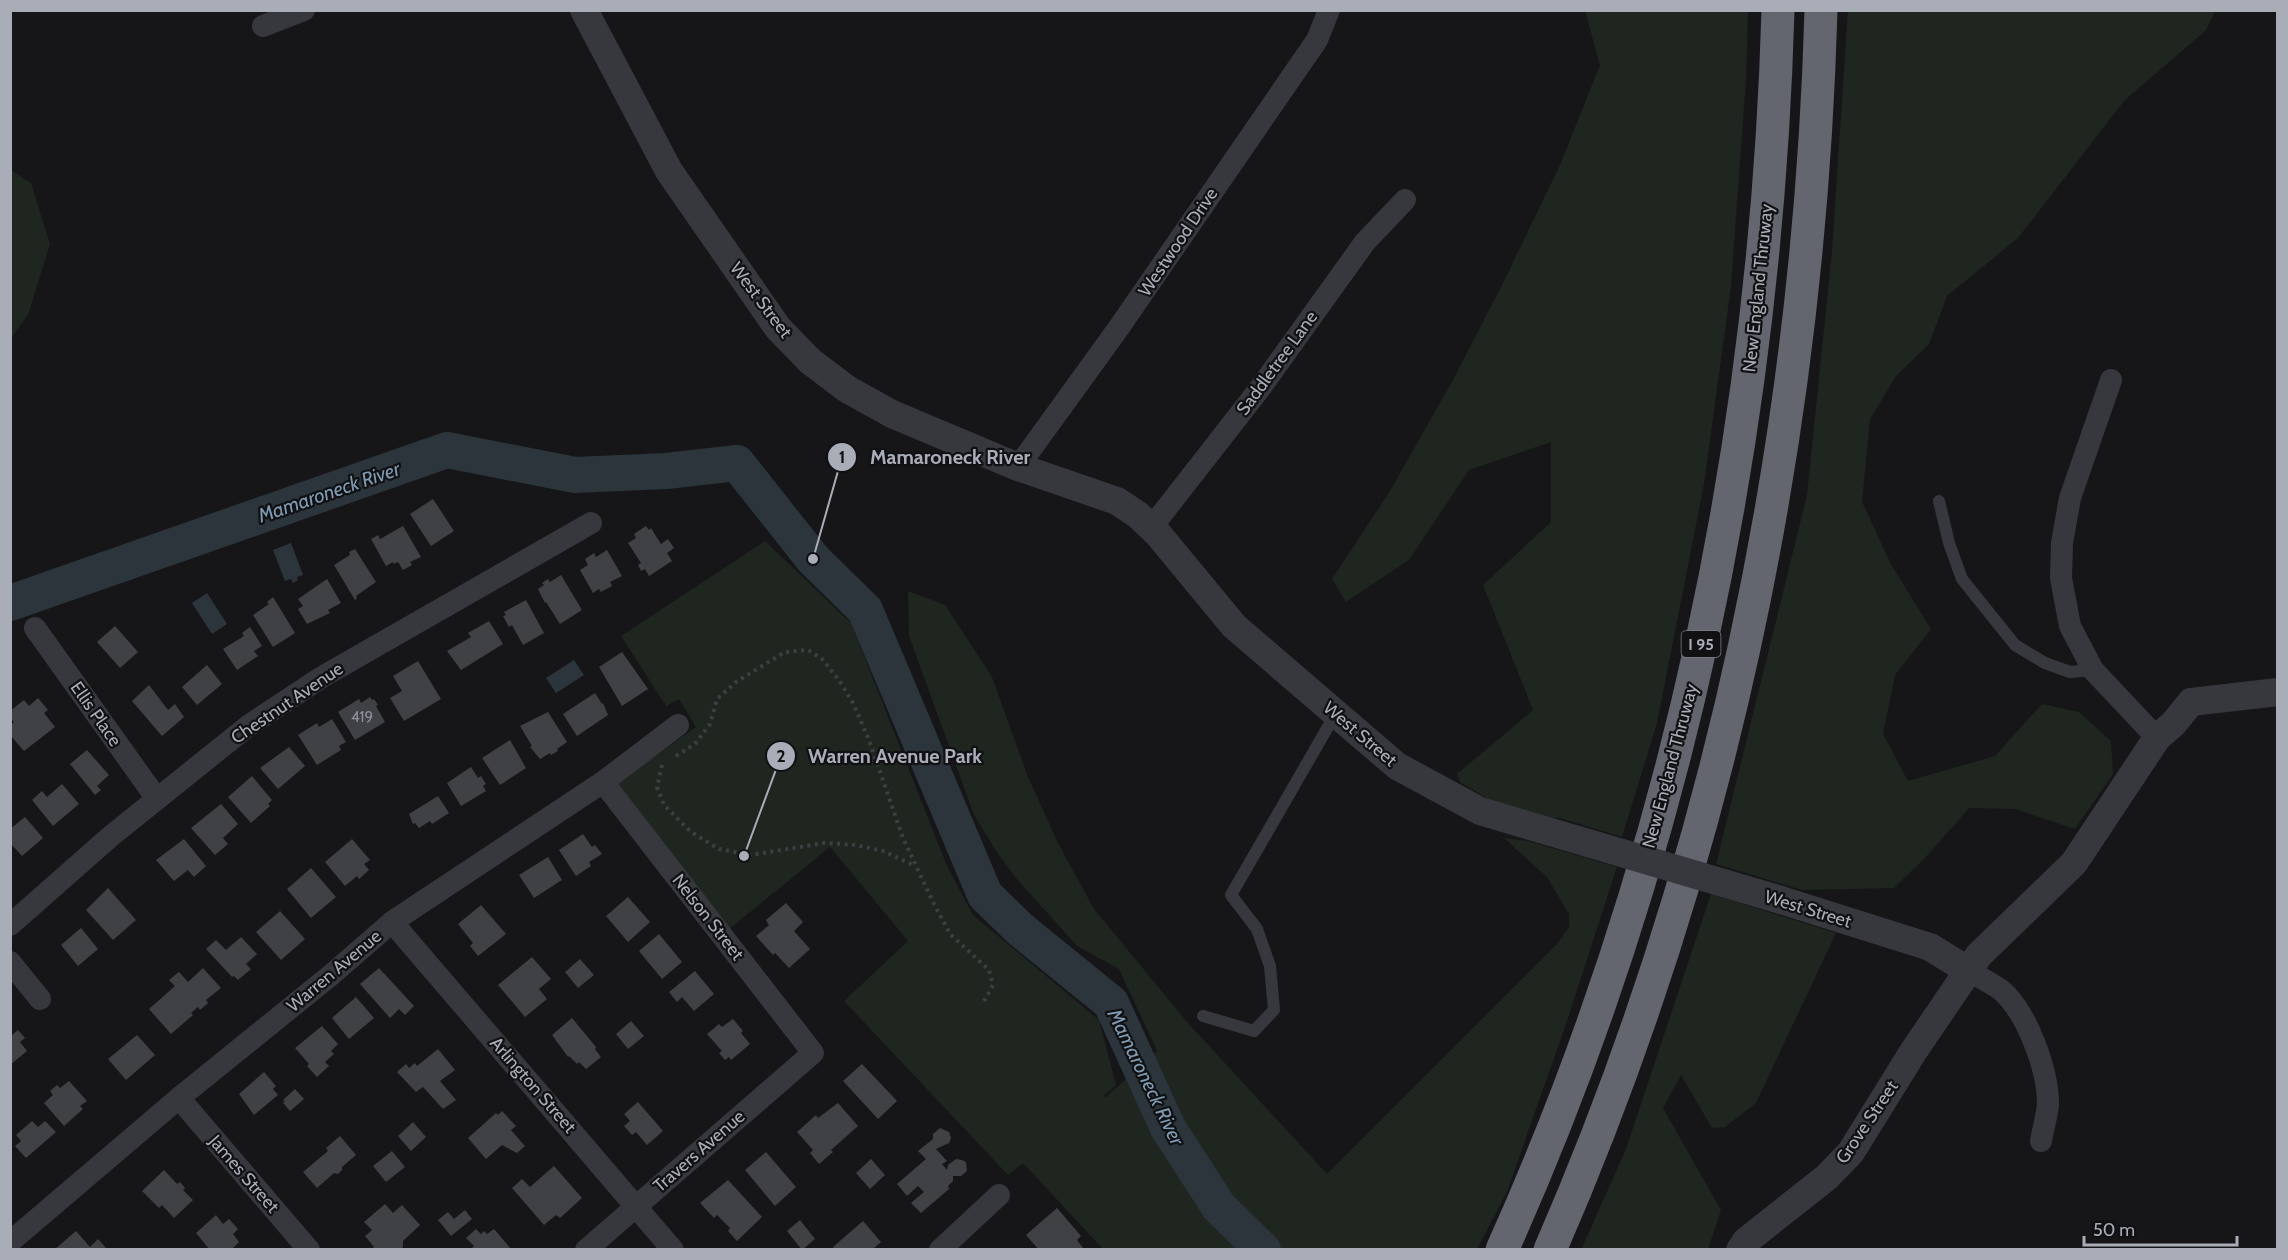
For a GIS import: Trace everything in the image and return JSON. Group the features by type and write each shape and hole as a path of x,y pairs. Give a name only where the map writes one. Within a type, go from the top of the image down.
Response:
{"highway":[{"name":"New England Thruway","path":"1502,1250 1569,1087 1618,946 1662,804 1700,650 1729,503 1759,301 1772,142 1778,10"},
{"name":"I 95","path":"1550,1250 1611,1098 1661,956 1704,815 1740,670 1770,525 1793,379 1815,158 1821,10"}],"street":[{"path":"263,26 304,10"},
{"name":"West Street","path":"584,10 669,171 778,328 810,361 847,389 892,414 1018,467 1117,501 1138,515 1158,534 1234,626 1397,766 1480,811 1781,900 1930,947 1969,971"},
{"name":"Westwood Drive","path":"1018,467 1120,326 1317,40 1329,10"},
{"name":"Saddletree Lane","path":"1151,528 1261,387 1365,242 1405,201"},
{"path":"2111,380 2070,498 2062,543 2061,578 2070,626 2093,670 2157,738"},
{"name":"Chestnut Avenue","path":"10,925 111,836 248,726 322,677 591,523"},
{"name":"Ellis Place","path":"35,628 157,799"},
{"path":"2041,1141 2048,1105 2044,1071 2029,1031 2001,991 1969,971 1979,955 2074,863 2157,738 2174,723 2191,702 2277,692"},
{"name":"Warren Avenue","path":"10,1242 178,1098 331,975 392,922 603,782 678,725"},
{"name":"Nelson Street","path":"603,782 813,1053"},
{"name":"Arlington Street","path":"392,922 673,1250"},
{"path":"10,962 40,999"},
{"name":"Grove Street","path":"1740,1250 1746,1241 1827,1177 1851,1152 1913,1052 1969,971"},
{"name":"Travers Avenue","path":"586,1250 813,1053"},
{"name":"James Street","path":"178,1098 309,1250"},
{"path":"940,1250 999,1195"}],"lane":[{"path":"1939,501 1949,543 1962,579 2015,645 2045,663 2070,672 2093,670"},
{"path":"1203,1016 1254,1031 1274,1010 1270,966 1257,929 1231,895 1336,713"}],"path":[{"path":"915,866 883,851 855,845 824,843 752,855 719,849 691,832 664,805 657,787 661,766 695,744 710,724 717,699 736,682 785,652 808,650 822,659 839,680 853,703 869,740 915,866 950,934 989,970 993,985 984,1001"}],"shaded area":[{"path":"1585,11 1748,11 1746,79 1731,286 1704,484 1657,723 1622,837 1560,818 1515,815 1460,782 1457,774 1533,710 1483,585 1551,522 1551,442 1469,470 1409,560 1346,602 1332,579 1390,491 1454,378 1560,165 1600,65"},
{"path":"1848,11 2215,11 2206,30 2124,101 2018,238 1947,296 1929,344 1896,376 1870,419 1862,502 1892,566 1931,629 1895,675 1883,734 1908,781 1995,756 2042,704 2079,712 2111,741 2113,774 2075,829 2015,809 1969,808 1924,859 1894,888 1802,890 1716,864 1807,495 1832,251"},
{"path":"11,170 31,183 50,244 28,315 11,338"},
{"path":"765,541 851,623 947,866 973,915 1099,1020 1116,1085 1104,1095 1105,1098 1157,1051 1119,969 1077,946 1015,877 974,815 909,636 908,591 945,605 992,677 1028,777 1058,843 1094,909 1188,1023 1327,1174 1558,943 1569,927 1569,914 1547,877 1504,838 1528,841 1617,867 1566,1024 1507,1192 1477,1249 1103,1249 1023,1163 1008,1175 844,1001 908,941 830,847 728,930 614,785 696,727 679,699 666,706 621,636"},
{"path":"291,543 303,575 297,577 298,580 293,583 291,579 285,581 273,550"},
{"path":"207,593 227,624 212,634 192,603"},
{"path":"574,660 584,675 556,693 546,678"},
{"path":"1711,894 1836,933 1756,1103 1725,1127 1712,1128 1681,1075 1663,1108 1721,1210 1708,1249 1581,1250 1626,1149"}],"building":[{"path":"433,499 454,531 431,546 410,514"},
{"path":"403,526 421,557 410,562 412,565 403,570 398,562 386,566 371,539 378,535 380,539"},
{"path":"646,526 649,530 651,528 661,544 668,539 674,548 667,553 672,561 649,576 645,569 641,571 638,565 641,563 628,543 636,538 634,534"},
{"path":"355,549 376,582 356,596 355,600 334,565"},
{"path":"607,550 622,576 610,582 612,586 601,592 599,589 593,593 580,570 588,565 585,559 594,553 596,557"},
{"path":"561,575 582,610 560,624 538,589 548,579 550,582"},
{"path":"327,579 341,603 328,610 330,613 307,624 298,609 303,606 298,599"},
{"path":"273,597 295,633 273,647 253,615 269,604 267,602"},
{"path":"526,600 544,633 523,645 512,625 509,627 503,616 506,615 504,612"},
{"path":"489,621 503,644 461,670 447,651 471,637 468,633"},
{"path":"115,626 138,652 120,668 97,642"},
{"path":"250,627 262,646 254,651 258,656 237,670 223,649 244,636 242,633"},
{"path":"622,652 648,689 622,706 599,667"},
{"path":"418,661 441,699 404,721 390,698 402,691 393,676"},
{"path":"207,665 222,684 197,705 182,687"},
{"path":"149,685 168,710 175,704 184,717 162,736 132,701"},
{"path":"595,693 603,703 608,715 577,736 563,714"},
{"path":"370,697 378,705 376,706 385,722 355,740 338,712 359,699 361,703"},
{"path":"38,698 48,710 44,713 55,727 24,751 10,735 10,725 14,722 10,718 10,711 24,700 29,706"},
{"path":"548,712 567,742 557,749 558,751 540,759 530,747 532,746 520,726"},
{"path":"332,719 346,742 339,746 341,750 317,765 298,735 317,723 319,727"},
{"path":"510,740 526,768 500,785 482,758"},
{"path":"289,747 305,766 278,789 260,768"},
{"path":"87,750 109,775 97,786 101,790 95,795 70,764"},
{"path":"471,767 478,778 481,776 486,784 483,786 486,791 461,806 447,783"},
{"path":"252,776 272,800 268,804 270,806 251,823 228,797"},
{"path":"62,784 79,804 53,826 32,800 42,791 47,797"},
{"path":"438,796 449,813 432,824 430,821 419,828 415,823 413,824 409,814"},
{"path":"221,804 238,824 223,838 228,844 215,855 191,828"},
{"path":"25,817 43,838 22,856 10,843 10,829"},
{"path":"583,834 592,847 595,845 602,854 589,862 591,866 576,876 559,850"},
{"path":"184,839 206,866 194,877 188,870 174,881 156,860"},
{"path":"352,839 370,860 364,864 369,870 359,879 357,876 345,886 325,862"},
{"path":"548,857 562,880 534,898 519,875"},
{"path":"311,868 336,897 311,918 287,889"},
{"path":"108,888 136,920 113,940 86,910"},
{"path":"628,897 650,922 628,942 606,916"},
{"path":"786,903 803,922 794,931 810,949 789,968 775,953 773,955 756,936 769,925 766,920"},
{"path":"481,905 506,934 478,956 470,946 473,943 458,924"},
{"path":"280,911 305,939 281,960 256,932"},
{"path":"81,928 98,949 78,966 61,945"},
{"path":"659,934 682,962 662,979 639,951"},
{"path":"241,937 257,954 246,964 251,969 238,980 232,977 206,949 216,940 226,950"},
{"path":"532,957 551,979 539,989 547,999 525,1017 498,985"},
{"path":"580,959 594,975 578,988 565,972"},
{"path":"203,968 221,988 206,1000 208,1003 200,1010 198,1007 191,1013 193,1015 171,1034 149,1009 175,986 169,980 179,972 188,982"},
{"path":"379,968 414,1006 405,1015 399,1009 390,1018 360,984"},
{"path":"695,971 714,994 694,1011 682,997 677,1002 669,992"},
{"path":"356,997 374,1018 349,1039 332,1018"},
{"path":"572,1018 596,1047 601,1057 586,1069 579,1062 577,1064 568,1057 552,1035"},
{"path":"733,1019 750,1044 731,1060 729,1057 725,1060 719,1053 722,1051 707,1034 719,1024 722,1027"},
{"path":"631,1021 644,1036 628,1049 616,1034"},
{"path":"322,1026 338,1044 331,1051 334,1054 325,1062 329,1066 317,1077 295,1048"},
{"path":"18,1030 25,1038 20,1042 27,1051 10,1065 10,1032 12,1035"},
{"path":"137,1035 155,1055 126,1080 108,1059"},
{"path":"438,1049 455,1070 440,1081 456,1100 443,1109 423,1087 416,1092 397,1072 406,1064 409,1068 415,1063 417,1066"},
{"path":"862,1064 897,1101 878,1119 843,1081"},
{"path":"264,1072 276,1086 273,1089 278,1095 254,1115 239,1094"},
{"path":"69,1081 87,1101 80,1106 83,1109 64,1126 44,1103 53,1095 50,1091 57,1085 60,1088"},
{"path":"295,1089 304,1099 290,1111 283,1100"},
{"path":"638,1102 663,1131 647,1145 636,1132 632,1135 624,1126 630,1121 624,1114"},
{"path":"838,1103 858,1126 819,1164 810,1153 813,1150 797,1132 816,1115 818,1118"},
{"path":"502,1111 516,1126 511,1130 525,1146 517,1153 502,1145 486,1159 468,1138 496,1113 498,1115"},
{"path":"32,1121 38,1127 45,1121 56,1132 26,1158 15,1146 21,1141 16,1135"},
{"path":"413,1122 426,1137 411,1151 398,1136"},
{"path":"940,1128 949,1132 951,1138 949,1143 936,1149 947,1161 942,1164 947,1170 948,1165 956,1159 962,1160 966,1162 967,1171 961,1176 953,1176 953,1181 948,1186 949,1189 921,1213 911,1203 924,1192 918,1186 907,1196 897,1184 926,1159 918,1151 933,1139 933,1134"},
{"path":"340,1136 356,1155 342,1167 338,1174 334,1173 317,1188 303,1172 328,1151 326,1148"},
{"path":"392,1151 405,1167 386,1182 373,1166"},
{"path":"766,1152 796,1187 775,1206 745,1170"},
{"path":"871,1159 885,1175 870,1189 856,1173"},
{"path":"554,1166 582,1198 560,1218 556,1215 544,1225 512,1188 522,1179 530,1187"},
{"path":"164,1170 177,1184 180,1182 185,1188 183,1190 193,1200 174,1218 162,1205 159,1208 142,1191"},
{"path":"728,1180 762,1217 737,1241 728,1231 730,1228 717,1215 714,1218 700,1203"},
{"path":"385,1204 393,1213 402,1205 420,1225 403,1241 403,1247 400,1250 370,1250 374,1247 365,1236 372,1230 364,1222"},
{"path":"1057,1208 1081,1236 1077,1240 1083,1248 1081,1250 1039,1250 1026,1235"},
{"path":"465,1210 472,1219 451,1236 438,1220 448,1212 454,1219"},
{"path":"216,1215 223,1224 229,1219 238,1229 233,1234 239,1242 231,1250 210,1250 196,1233"},
{"path":"800,1220 815,1239 802,1250 787,1231"},
{"path":"863,1221 881,1242 872,1250 835,1250 833,1247"},
{"path":"476,1229 481,1234 484,1231 487,1234 494,1229 512,1250 473,1250 474,1246 466,1238"},
{"path":"76,1231 90,1247 98,1239 106,1248 54,1250"}],"waterway":[{"name":"Mamaroneck River","path":"10,603 447,450 575,475 666,471 737,463 813,559 865,610 985,895 1020,929 1111,1003 1168,1128 1219,1207 1263,1250"}],"place":[{"name":"Mamaroneck River","path":"813,559"},
{"name":"Warren Avenue Park","path":"744,856"}]}
